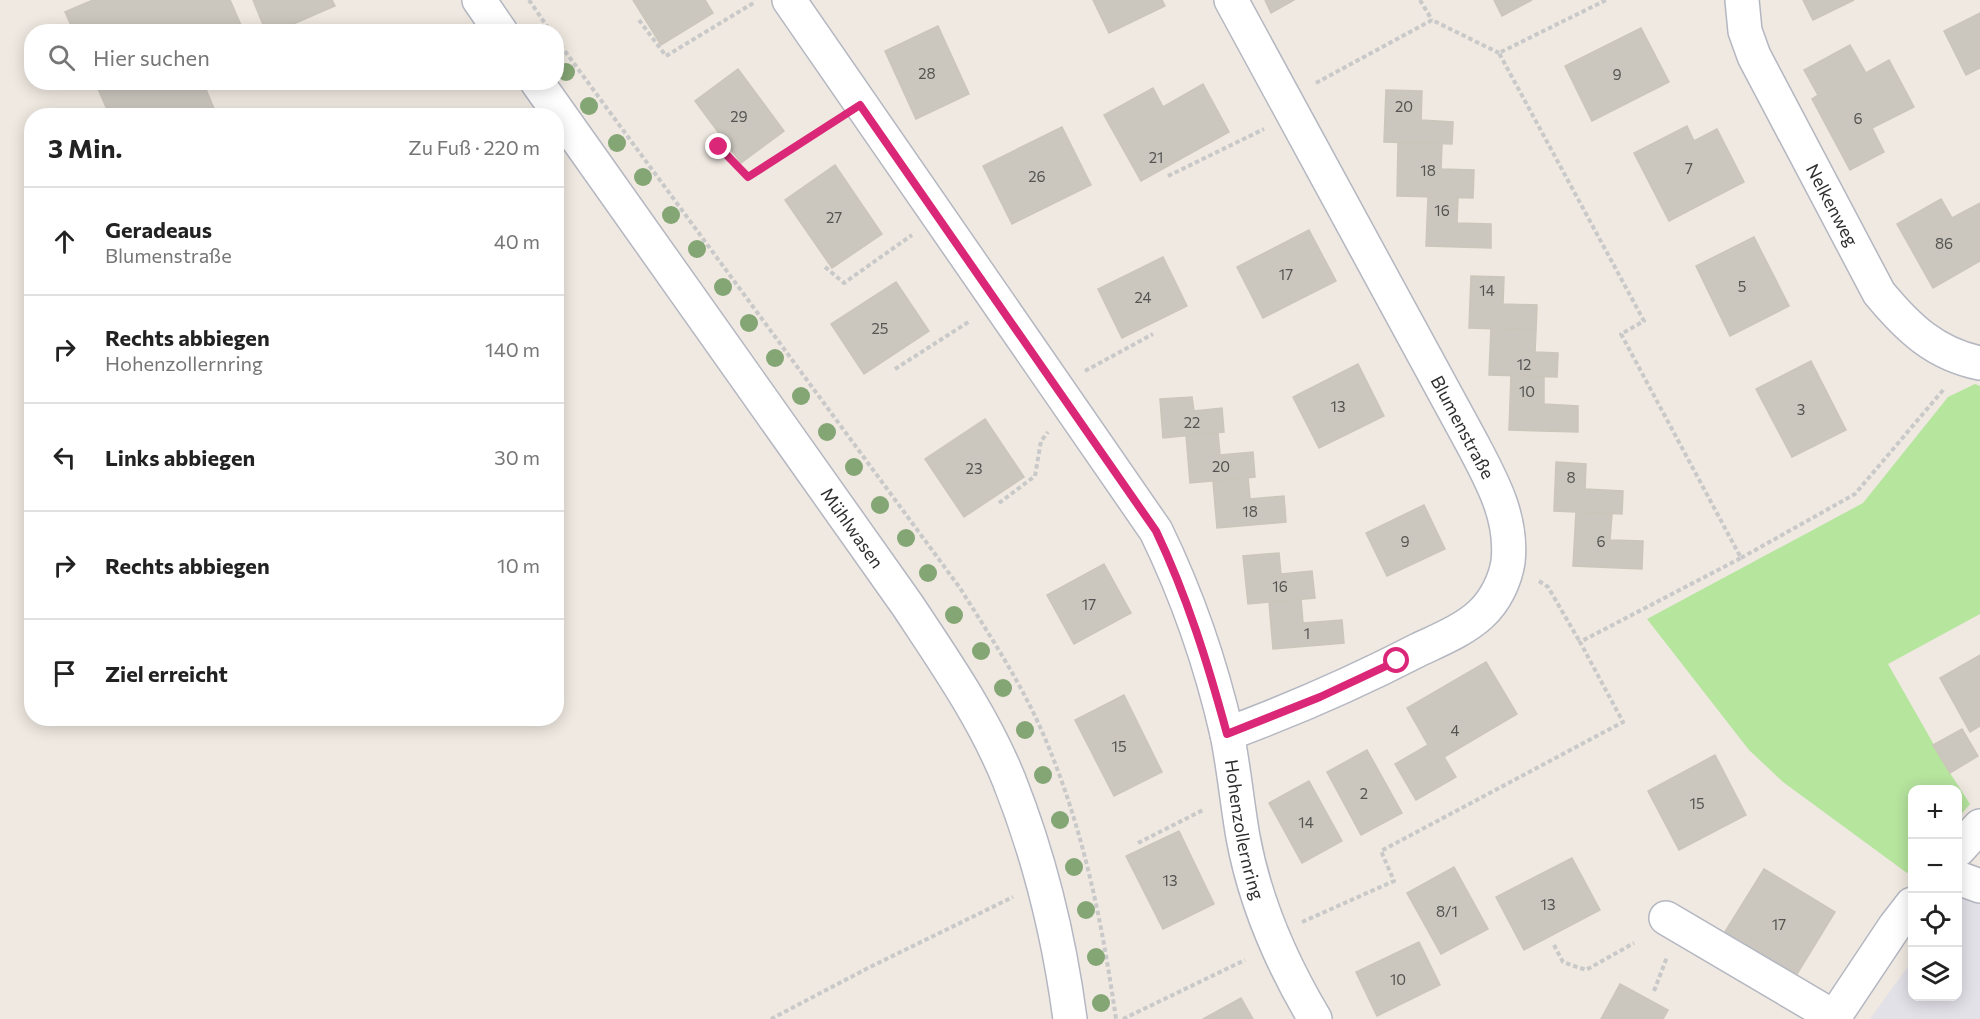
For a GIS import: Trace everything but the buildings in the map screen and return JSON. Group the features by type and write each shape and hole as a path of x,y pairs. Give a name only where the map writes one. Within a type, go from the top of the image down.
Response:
{"street":[{"path":"479,0 496,24"},
{"name":"Hohenzollernring","path":"789,0 937,218 1139,505 1173,568 1206,661 1227,734 1244,840 1273,940 1315,1019"},
{"name":"Blumenstraße","path":"1227,734 1320,697 1449,634 1481,615 1498,593 1508,564 1508,528 1497,492 1231,0"},
{"name":"Nelkenweg","path":"1742,0 1745,31 1754,56 1879,293 1904,322 1932,346 1974,362"},
{"name":"Mühlwasen","path":"543,90 555,108"},
{"name":"Mühlwasen","path":"564,120 908,606 956,679 1008,780 1045,885 1056,928 1070,1019"},
{"path":"1962,846 1980,826"},
{"path":"1962,879 1980,886"},
{"path":"1666,918 1833,1018 1908,909"}],"path":[{"path":"530,0 546,24"},
{"path":"639,21 666,56 758,0"},
{"path":"1420,0 1432,20 1499,53 1644,321 1621,334 1740,558"},
{"path":"1499,53 1606,0"},
{"path":"1168,176 1290,106 1432,20"},
{"path":"719,147 748,177 860,105"},
{"path":"825,267 844,283 937,218"},
{"path":"895,369 997,304"},
{"path":"999,502 1035,476 1041,441 1062,396 1153,334"},
{"path":"1580,642 1855,495 1974,362"},
{"path":"1123,1019 1273,940 1394,881 1381,851 1623,722 1548,586 1508,564"},
{"path":"1138,843 1236,793"},
{"path":"771,1019 979,913 1045,885"},
{"path":"1554,945 1563,962 1586,970 1634,943"}],"shaded area":[{"path":"1980,877 1980,1019 1870,1019 1908,967 1908,1001 1962,1001 1962,897"}],"green space":[{"path":"1975,384 1980,386 1980,614 1888,664 1958,785 1908,785 1907,873 1783,782 1749,750 1647,619 1863,503 1948,397"},
{"path":"1962,792 1970,804 1962,813"}],"route":[{"path":"719,147 748,177 860,105 1156,531 1192,616 1227,734 1269,719 1397,661"}]}
